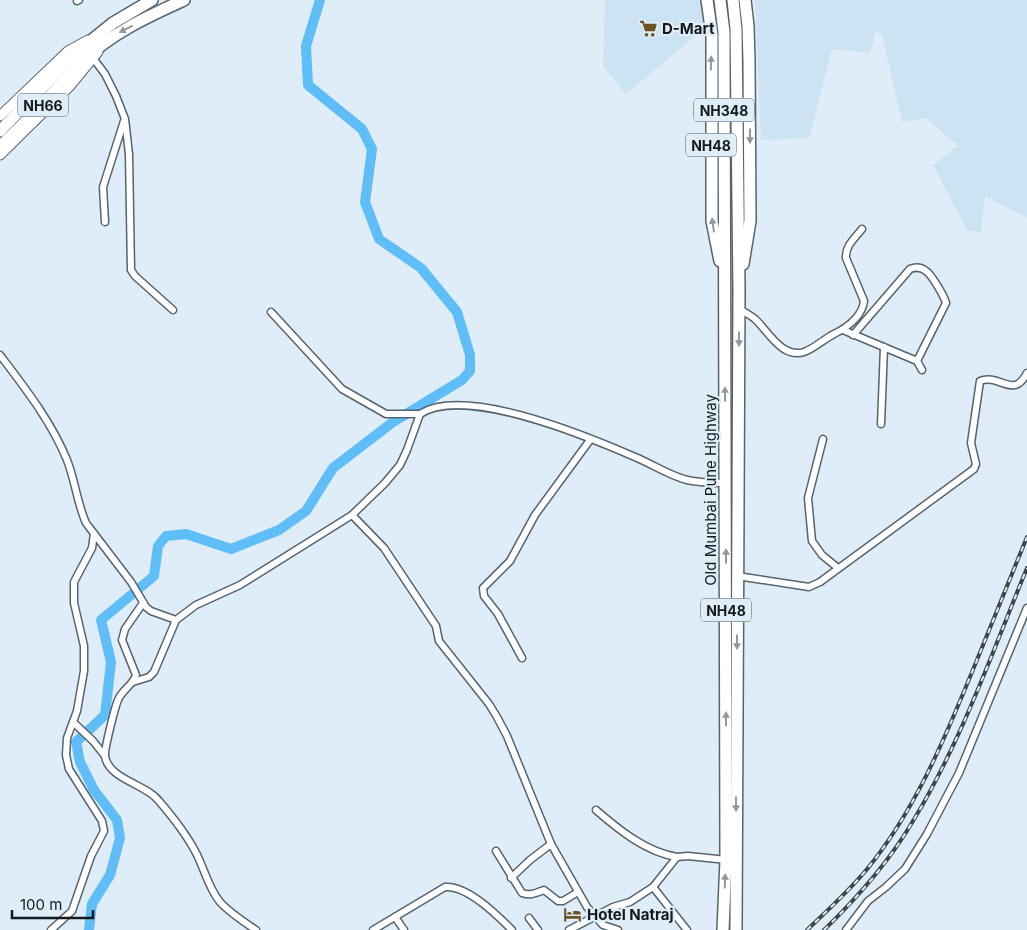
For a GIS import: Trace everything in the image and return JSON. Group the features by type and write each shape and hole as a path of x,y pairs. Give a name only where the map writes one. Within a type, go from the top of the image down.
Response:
{"highway":[{"name":"NH66","path":"0,146 42,106 113,23 152,0"},
{"name":"NH66","path":"100,40 184,0"},
{"name":"NH48","path":"707,0 712,35 712,221 725,290"},
{"name":"NH348","path":"720,0 724,32 725,290"},
{"name":"NH348","path":"733,0 736,29 739,290"},
{"name":"NH48","path":"739,290 750,221 749,43 745,0"},
{"name":"NH66","path":"0,131 84,57"},
{"name":"Old Mumbai Pune Highway","path":"725,290 726,483 731,576"},
{"name":"Old Mumbai Pune Highway","path":"736,930 731,860 731,576 739,290"},
{"name":"Old Mumbai Pune Highway","path":"723,930 731,860"}],"street":[{"path":"0,155 70,86 84,57 100,40"},
{"path":"0,116 68,51 75,46 100,40"},
{"path":"84,57 105,74 125,119 129,154 131,270 135,276 173,310"},
{"path":"105,222 103,187 125,119"},
{"path":"739,309 755,319 775,343 799,353 806,352 829,336 843,330 856,319 863,307 864,301 846,258 848,247 862,229"},
{"path":"853,335 910,269 926,270 944,296 946,303 917,361"},
{"path":"271,312 342,389 386,414 418,415 437,407 450,405 499,409 542,422 634,456 686,480 726,483"},
{"path":"843,330 917,361 922,370"},
{"path":"882,424 884,348"},
{"path":"0,356 33,399 49,425 67,460 82,513 94,534 151,611 176,620"},
{"path":"731,576 809,587 820,582 974,469 976,464 971,443 980,381 988,380 1015,386 1019,385 1027,373"},
{"path":"133,682 149,677 154,672 176,620 196,605 240,585 352,514 385,483 400,465 408,450 418,415"},
{"path":"823,438 808,498 812,541 822,555 838,568"},
{"path":"522,658 498,614 484,596 484,588 510,561 534,515 590,440"},
{"path":"352,514 384,548 436,626 439,641 489,704 507,736 551,844 578,892 602,927 616,930"},
{"path":"51,930 72,911 91,856 104,831 102,820 69,769 66,755 67,738 81,694 84,671 84,646 74,603 74,586 76,577 92,548 94,534"},
{"path":"105,756 118,700 135,678 135,673 122,640 142,601"},
{"path":"846,930 868,901 904,869 927,834 960,773 1027,608"},
{"path":"73,722 90,738 117,774 151,792 159,800 194,848 219,901 256,930"},
{"path":"596,810 611,824 634,840 668,856 731,860"},
{"path":"511,878 551,844"},
{"path":"496,851 522,893 532,894 544,890 558,901 563,901 578,892"},
{"path":"569,930 613,907 630,902 653,887 677,858"},
{"path":"373,930 445,887 452,886 493,911 512,930"},
{"path":"653,887 687,930"},
{"path":"395,917 404,930"},
{"path":"530,918 538,930"}],"shaded area":[{"path":"605,0 700,0 705,28 626,94 603,66"},
{"path":"755,0 1027,0 1027,218 985,196 981,232 967,230 933,165 958,146 926,118 902,122 882,35 876,32 870,53 832,49 809,138 761,140"}],"waterway":[{"path":"89,930 92,904 110,875 120,838 117,820 94,790 80,762 76,742 105,715 111,662 101,620 154,576 158,546 166,536 186,534 231,549 279,530 306,511 333,468 393,422 462,380 470,371 470,355 457,312 421,268 379,239 365,202 372,149 362,129 308,85 306,46 320,0"}],"railway":[{"path":"807,930 868,868 899,824 926,777 949,728 1027,537"},
{"path":"824,930 861,892 883,865 904,836 930,791 975,697 1027,568"}],"place":[{"name":"D-Mart","path":"648,28"},
{"name":"Hotel Natraj","path":"573,914"}]}
